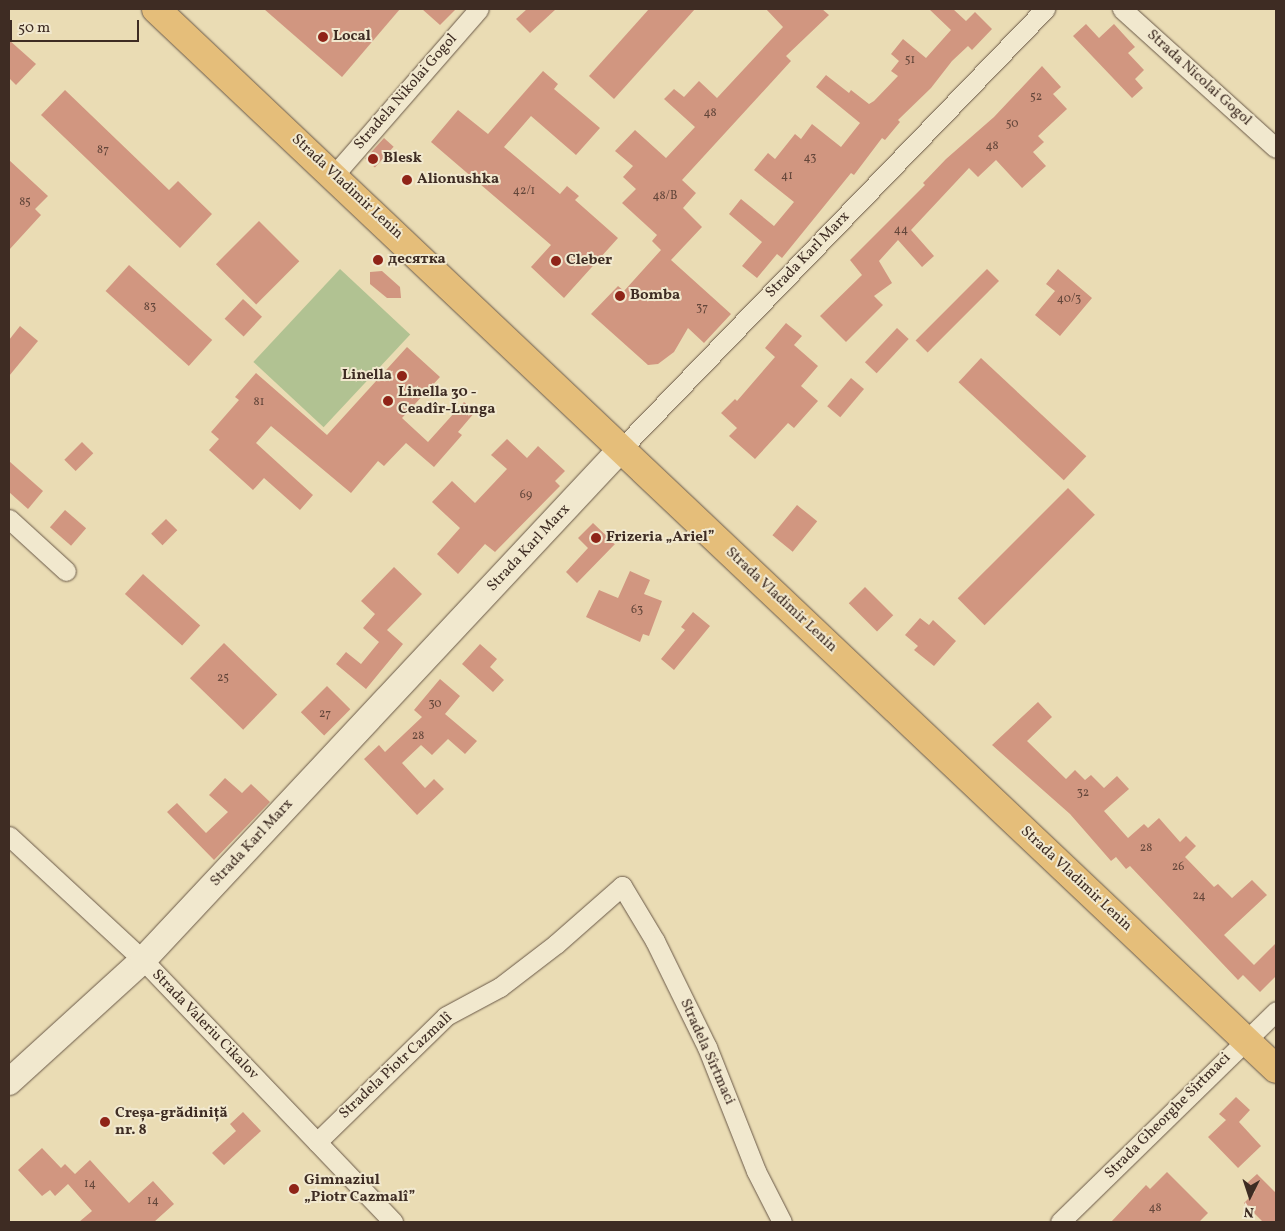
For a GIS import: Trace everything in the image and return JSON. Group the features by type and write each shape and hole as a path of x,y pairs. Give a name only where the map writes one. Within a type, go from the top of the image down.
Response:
{"main road":[{"name":"Strada Vladimir Lenin","path":"156,9 334,175 1276,1068"}],"street":[{"name":"Stradela Nikolai Gogol","path":"334,175 479,9"},
{"name":"Strada Karl Marx","path":"9,1082 143,960 622,448 1044,9"},
{"name":"Strada Nicolai Gogol","path":"1122,9 1276,148"},
{"path":"9,519 66,571"},
{"name":"Strada Valeriu Cikalov","path":"9,836 143,960 393,1222"},
{"name":"Stradela Piotr Cazmalî","path":"316,1142 446,1016 500,987 556,944 622,886"},
{"name":"Stradela Sîrtmaci","path":"622,886 655,940 707,1048 756,1171 782,1222"},
{"name":"Strada Gheorghe Sîrtmaci","path":"1060,1222 1276,1011"}],"green space":[{"path":"340,269 410,334 324,427 253,362"}],"building":[{"path":"264,9 400,9 342,77"},
{"path":"422,9 456,9 440,25"},
{"path":"527,9 556,9 530,33 516,19"},
{"path":"649,9 695,9 614,99 589,76"},
{"path":"766,9 822,9 829,15 786,56 791,61 682,180 696,193 683,208 702,227 671,260 731,314 704,343 688,328 674,352 658,364 648,365 591,314 618,286 624,291 661,250 652,241 657,235 622,203 636,189 623,177 633,166 615,151 635,130 666,158 695,127 664,99 674,89 684,97 699,81 717,98 783,27"},
{"path":"929,9 953,9 966,21 975,12 992,29 972,50 968,46 952,61 931,88 898,120 900,122 885,140 882,138 854,175 851,173 782,258 777,254 757,278 742,266 762,242 729,214 741,199 774,226 794,202 754,170 768,153 775,159 795,134 801,139 812,124 841,147 860,123 816,87 826,75 849,93 851,90 869,104 874,101 898,76 891,71 899,61 891,54 903,39 926,58 951,30"},
{"path":"1086,24 1099,38 1114,24 1135,47 1128,53 1144,70 1135,79 1143,88 1132,98 1073,36"},
{"path":"9,40 36,64 16,85 9,78"},
{"path":"1042,66 1061,87 1053,94 1067,109 1038,136 1044,142 1033,152 1046,166 1022,188 996,160 978,177 969,168 911,230 934,256 922,267 898,240 879,261 892,283 874,296 883,305 846,342 820,316 862,275 850,260 925,185 923,183 946,159 994,117"},
{"path":"543,71 558,84 554,89 600,128 576,155 531,116 504,147 560,194 567,186 579,196 575,200 618,238 564,298 531,267 551,245 431,142 458,110 488,134"},
{"path":"65,90 169,190 178,181 212,214 180,248 41,115"},
{"path":"384,138 394,147 375,168 365,159"},
{"path":"9,160 48,196 35,209 41,215 9,250"},
{"path":"259,221 299,261 256,304 216,264"},
{"path":"129,265 212,340 189,366 106,291"},
{"path":"987,269 999,281 928,352 916,340"},
{"path":"1058,269 1092,298 1060,336 1035,315 1055,291 1046,284"},
{"path":"382,271 400,287 401,298 387,298 370,284 370,272"},
{"path":"243,299 262,317 244,336 225,319"},
{"path":"786,323 802,336 794,345 818,366 801,386 818,401 794,428 788,423 755,459 729,436 737,428 721,413 735,399 737,401 775,357 765,348"},
{"path":"20,326 38,341 9,376 9,340"},
{"path":"897,328 909,339 877,373 865,362"},
{"path":"407,347 440,377 402,418 428,442 464,402 475,412 458,432 462,435 434,467 406,443 384,466 378,461 351,493 271,426 256,443 313,495 300,510 264,478 253,490 209,450 219,439 211,432 239,400 235,397 256,373 327,435"},
{"path":"981,358 1086,456 1064,480 958,382"},
{"path":"851,378 864,389 840,417 827,406"},
{"path":"507,439 527,458 538,446 565,471 555,481 560,486 495,552 485,544 458,574 437,554 460,528 432,502 452,481 475,503 507,469 491,455"},
{"path":"82,442 93,453 76,471 64,460"},
{"path":"9,461 43,491 28,509 9,492"},
{"path":"1068,488 1095,515 985,625 958,598"},
{"path":"797,505 817,521 793,552 772,535"},
{"path":"65,510 86,528 71,546 50,527"},
{"path":"166,519 177,530 162,545 151,534"},
{"path":"593,523 615,544 577,583 566,572 588,548 578,538"},
{"path":"394,567 422,594 387,630 403,644 366,689 336,664 346,652 361,664 379,642 363,628 375,614 361,601"},
{"path":"630,571 650,580 644,594 662,601 649,636 643,634 640,642 586,617 599,590 618,598"},
{"path":"143,574 200,626 182,646 125,594"},
{"path":"865,587 893,615 877,632 849,603"},
{"path":"693,612 710,626 674,670 661,659 685,630 681,627"},
{"path":"920,618 929,625 933,620 956,641 934,666 914,650 918,646 905,635"},
{"path":"224,643 277,694 243,730 190,678"},
{"path":"480,644 497,659 490,667 504,680 493,692 462,664"},
{"path":"440,679 460,696 445,714 477,741 465,754 448,739 432,755 421,745 402,763 425,788 434,779 444,789 417,815 364,759 379,745 385,752 422,717 414,710"},
{"path":"327,686 350,709 324,735 301,712"},
{"path":"1038,702 1052,717 1027,741 1066,779 1075,770 1085,780 1091,775 1104,788 1117,776 1129,789 1104,811 1128,838 1144,824 1148,828 1159,818 1180,842 1186,836 1196,846 1185,857 1214,887 1218,884 1232,898 1252,880 1267,895 1224,935 1254,965 1276,943 1276,976 1260,992 1243,975 1238,980 1130,866 1126,869 1116,857 1111,861 1070,814 992,745"},
{"path":"225,778 242,793 251,784 270,802 214,860 167,812 177,803 206,833 228,812 209,795"},
{"path":"1236,1097 1250,1110 1239,1122 1261,1146 1238,1168 1208,1137 1226,1120 1219,1114"},
{"path":"243,1112 261,1131 224,1165 212,1153 236,1131 230,1124"},
{"path":"42,1148 61,1168 65,1164 75,1174 90,1160 129,1203 153,1181 174,1204 154,1222 79,1222 92,1211 68,1184 55,1196 50,1190 42,1196 18,1170"},
{"path":"1167,1172 1208,1213 1199,1222 1111,1222 1146,1185 1150,1189"},
{"path":"1257,1174 1276,1193 1276,1222 1263,1222 1244,1203 1255,1192 1247,1183"}],"place":[{"name":"Local","path":"323,37"},
{"name":"Blesk","path":"373,159"},
{"name":"Alionushka","path":"407,180"},
{"name":"десятка","path":"378,260"},
{"name":"Cleber","path":"556,261"},
{"name":"Bomba","path":"620,296"},
{"name":"Linella","path":"402,376"},
{"name":"Linella 30 - Ceadîr-Lunga","path":"388,401"},
{"name":"Frizeria „Ariel”","path":"596,538"},
{"name":"Creșa-grădiniță nr. 8","path":"105,1122"},
{"name":"Gimnaziul „Piotr Cazmalî”","path":"294,1189"}]}
